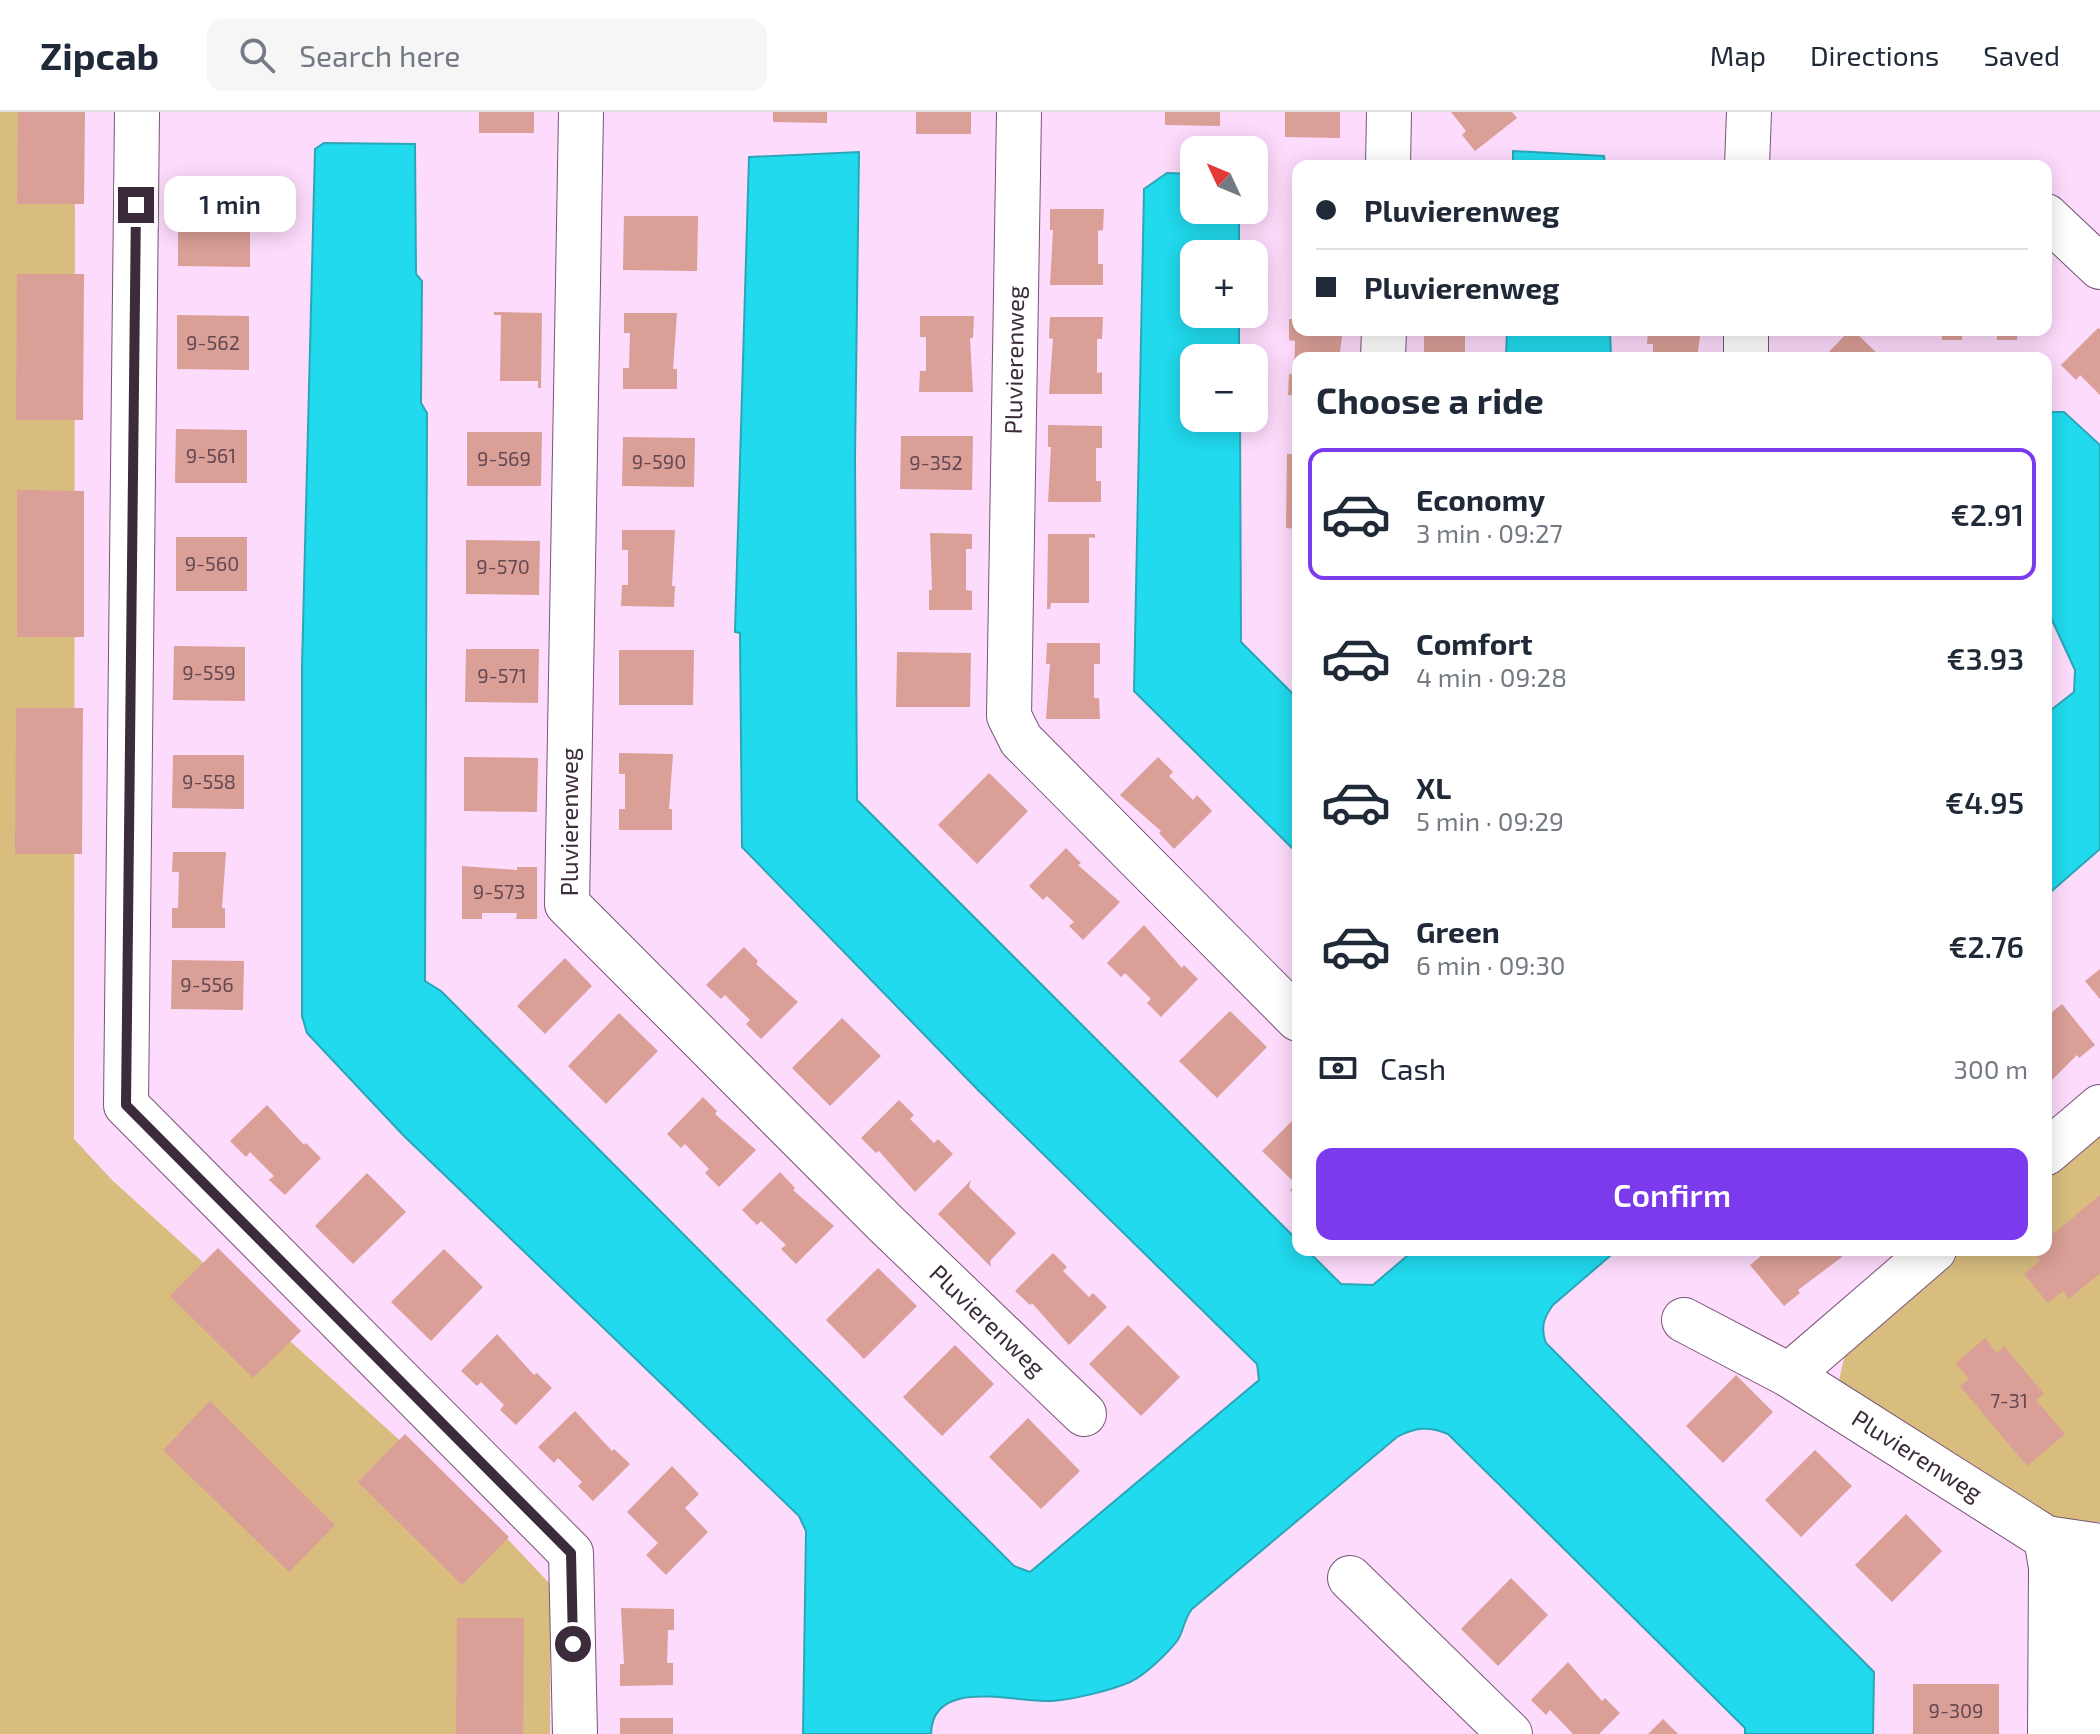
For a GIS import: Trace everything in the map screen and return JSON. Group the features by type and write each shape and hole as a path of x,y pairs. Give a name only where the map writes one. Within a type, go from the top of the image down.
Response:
{"street":[{"path":"137,112 126,1105 571,1553 575,1734"},
{"name":"Pluvierenweg","path":"581,112 567,904 885,1223 1084,1414"},
{"name":"Pluvierenweg","path":"1019,112 1009,716 1021,740 1292,1013"},
{"path":"1388,160 1389,112"},
{"path":"1747,160 1749,112"},
{"path":"2052,222 2100,267"},
{"path":"2052,1148 2100,1107"},
{"path":"1789,1375 1927,1256"},
{"name":"Pluvierenweg","path":"1684,1320 1789,1375 2078,1543"},
{"path":"2050,1734 2051,1567 2078,1543"},
{"path":"2078,1543 2086,1734"},
{"path":"1350,1578 1510,1734"}],"shaded area":[{"path":"0,112 75,112 74,1139 112,1180 500,1531 550,1584 550,1734 0,1734"},
{"path":"2100,1135 2100,1522 2055,1522 1838,1385 1847,1345 1954,1256 2052,1256 2052,1175"}],"water":[{"path":"324,143 415,144 416,274 422,281 421,403 427,413 425,981 441,991 1014,1566 1030,1572 1259,1380 1257,1364 978,1090 742,847 740,633 735,632 749,157 859,152 855,457 857,800 1292,1235 1292,1256 1313,1256 1341,1284 1373,1285 1407,1256 1610,1256 1553,1305 1544,1323 1546,1343 1874,1672 1873,1734 1745,1734 1745,1728 1448,1434 1422,1429 1397,1437 1192,1609 1173,1646 1149,1670 1130,1682 1092,1694 1052,1701 978,1696 960,1699 945,1705 935,1716 931,1734 803,1734 806,1531 799,1516 403,1135 307,1033 302,1016 302,666 315,149"},
{"path":"1513,151 1604,156 1604,160 1513,160"},
{"path":"1167,173 1180,173 1180,224 1239,224 1239,240 1180,240 1180,328 1239,328 1239,344 1180,344 1180,432 1240,432 1241,642 1292,693 1292,848 1134,691 1144,189"},
{"path":"1507,336 1610,336 1611,352 1506,352"},
{"path":"2052,412 2064,412 2100,445 2100,849 2052,891 2052,709 2074,692 2075,670 2052,620"}],"building":[{"path":"18,112 85,112 84,204 17,204"},
{"path":"479,112 534,112 534,133 479,133"},
{"path":"773,112 827,112 827,123 773,122"},
{"path":"916,112 971,112 971,134 916,134"},
{"path":"1165,112 1220,112 1220,126 1165,125"},
{"path":"1285,112 1340,112 1340,138 1285,137"},
{"path":"1451,112 1512,112 1517,118 1475,151 1462,135 1466,131"},
{"path":"1050,209 1104,209 1103,230 1098,231 1098,264 1103,264 1103,285 1050,285 1053,230 1050,230"},
{"path":"178,212 250,213 250,267 178,266"},
{"path":"624,216 698,216 697,271 623,270"},
{"path":"17,274 84,274 83,420 16,420"},
{"path":"494,312 542,313 541,388 538,388 538,381 500,381 501,315 494,315"},
{"path":"624,313 677,313 673,369 677,369 677,389 623,389 623,368 629,368 630,333 624,333"},
{"path":"177,315 249,316 249,370 177,369"},
{"path":"920,316 974,316 973,338 970,338 973,392 919,392 920,371 926,371 926,337 920,337"},
{"path":"1050,317 1103,317 1102,339 1097,339 1097,373 1102,372 1102,394 1049,394 1053,339 1049,338"},
{"path":"1289,319 1292,319 1292,336 1342,336 1340,352 1295,352 1295,341 1289,340"},
{"path":"2098,328 2100,395 2080,375 2076,380 2061,365"},
{"path":"1424,336 1465,336 1465,352 1424,352"},
{"path":"1648,336 1700,336 1698,352 1653,352 1653,344 1647,344"},
{"path":"1844,336 1859,336 1876,352 1829,352"},
{"path":"1942,336 1962,336 1962,340 1942,340"},
{"path":"1997,336 2017,336 2017,340 1997,340"},
{"path":"1289,374 1292,374 1292,395 1288,395"},
{"path":"1048,425 1102,426 1102,448 1096,448 1096,481 1101,481 1101,502 1048,502 1051,447 1048,447"},
{"path":"176,429 247,430 247,483 175,483"},
{"path":"467,432 542,432 541,486 467,486"},
{"path":"901,436 973,436 972,490 900,489"},
{"path":"623,437 695,438 694,487 622,486"},
{"path":"1287,454 1292,454 1292,528 1286,528"},
{"path":"17,490 84,491 84,637 17,637"},
{"path":"622,530 675,530 674,607 621,606 622,585 628,585 628,550 622,550"},
{"path":"930,533 972,534 972,549 966,549 966,590 972,591 972,610 929,610 929,590 932,590"},
{"path":"1048,534 1095,534 1095,538 1089,537 1089,603 1051,603 1050,609 1047,609"},
{"path":"176,537 247,537 247,591 176,591"},
{"path":"466,540 540,541 539,595 466,594"},
{"path":"1047,643 1100,643 1100,664 1094,664 1094,698 1099,698 1100,719 1046,719 1050,664 1046,664"},
{"path":"174,646 245,647 245,701 173,700"},
{"path":"466,649 539,649 538,703 465,702"},
{"path":"619,650 694,650 693,705 619,705"},
{"path":"897,652 971,653 970,707 896,707"},
{"path":"16,708 83,708 82,854 15,854"},
{"path":"619,753 673,754 669,809 672,809 672,830 619,830 619,809 625,809 625,774 619,774"},
{"path":"173,755 244,755 244,809 172,808"},
{"path":"464,757 538,758 537,812 464,811"},
{"path":"1158,757 1173,772 1169,776 1193,800 1197,795 1212,811 1174,849 1159,833 1161,831 1120,795"},
{"path":"989,773 1028,811 977,864 938,825"},
{"path":"1066,848 1081,863 1078,865 1120,902 1083,940 1069,926 1074,922 1047,896 1043,900 1029,886"},
{"path":"173,852 226,852 222,908 225,908 225,928 172,928 172,908 178,908 179,872 172,872"},
{"path":"462,866 517,870 517,867 537,867 537,919 516,919 517,913 482,913 482,919 462,919"},
{"path":"1144,925 1182,968 1184,965 1198,979 1161,1017 1147,1003 1151,999 1125,973 1121,977 1107,963"},
{"path":"744,947 758,961 756,964 798,1002 761,1039 746,1024 750,1020 725,995 721,999 706,985"},
{"path":"565,958 592,986 545,1034 517,1006"},
{"path":"172,960 244,961 243,1010 171,1009"},
{"path":"2100,969 2100,999 2085,981"},
{"path":"2062,1004 2095,1045 2079,1058 2077,1055 2052,1080 2052,1012"},
{"path":"1230,1011 1267,1047 1217,1098 1179,1061"},
{"path":"619,1013 658,1051 606,1104 568,1066"},
{"path":"842,1018 881,1056 830,1106 792,1068"},
{"path":"703,1097 717,1111 715,1114 756,1150 719,1187 705,1173 709,1169 685,1144 681,1148 667,1134"},
{"path":"899,1100 914,1115 910,1119 934,1143 938,1139 953,1154 915,1192 879,1151 876,1153 861,1138"},
{"path":"267,1105 304,1145 306,1143 321,1158 285,1195 269,1180 274,1176 250,1152 246,1157 230,1141"},
{"path":"1292,1121 1292,1180 1262,1151"},
{"path":"780,1172 795,1188 793,1190 834,1226 796,1264 781,1249 786,1245 761,1221 757,1225 742,1210"},
{"path":"367,1173 406,1212 353,1264 315,1226"},
{"path":"971,1180 969,1187 1016,1233 990,1261 991,1267 938,1214"},
{"path":"2100,1195 2100,1273 2069,1299 2063,1291 2048,1303 2024,1274 2040,1261 2036,1256 2052,1256 2052,1235"},
{"path":"218,1248 301,1331 253,1378 170,1296"},
{"path":"444,1249 483,1287 431,1341 391,1302"},
{"path":"1053,1253 1067,1267 1063,1271 1089,1297 1093,1293 1107,1307 1069,1345 1032,1303 1030,1305 1015,1291"},
{"path":"1761,1256 1842,1257 1798,1290 1800,1293 1784,1306 1750,1265"},
{"path":"878,1268 917,1306 864,1359 826,1320"},
{"path":"1128,1325 1180,1377 1141,1416 1089,1364"},
{"path":"497,1334 534,1375 537,1373 552,1388 516,1425 500,1410 504,1405 481,1382 477,1386 461,1371"},
{"path":"1985,1338 1997,1353 2004,1346 2044,1394 2036,1400 2065,1434 2027,1466 1960,1386 1969,1379 1956,1363"},
{"path":"955,1345 994,1384 942,1436 903,1397"},
{"path":"1736,1375 1773,1412 1723,1463 1686,1426"},
{"path":"210,1401 335,1525 289,1572 163,1450"},
{"path":"575,1411 612,1451 614,1449 630,1464 593,1501 578,1486 582,1482 558,1458 554,1463 538,1447"},
{"path":"1028,1418 1080,1471 1041,1509 989,1457"},
{"path":"405,1434 509,1537 462,1585 358,1482"},
{"path":"1815,1450 1852,1486 1801,1537 1765,1500"},
{"path":"672,1466 699,1494 685,1508 708,1532 666,1575 646,1555 658,1543 627,1512"},
{"path":"1906,1514 1942,1551 1892,1602 1855,1565"},
{"path":"1511,1578 1548,1615 1498,1666 1461,1629"},
{"path":"621,1608 674,1609 674,1630 668,1630 667,1663 673,1663 673,1685 620,1686 620,1664 624,1664"},
{"path":"457,1618 524,1618 523,1734 456,1734"},
{"path":"1568,1662 1602,1701 1605,1698 1620,1713 1599,1734 1573,1734 1550,1710 1546,1715 1531,1700"},
{"path":"1913,1684 1999,1684 1999,1734 1913,1734"},
{"path":"620,1718 673,1718 673,1734 620,1734"},
{"path":"1663,1719 1678,1734 1648,1734"}],"route":[{"path":"136,205 126,1105 571,1553 573,1644"}]}
